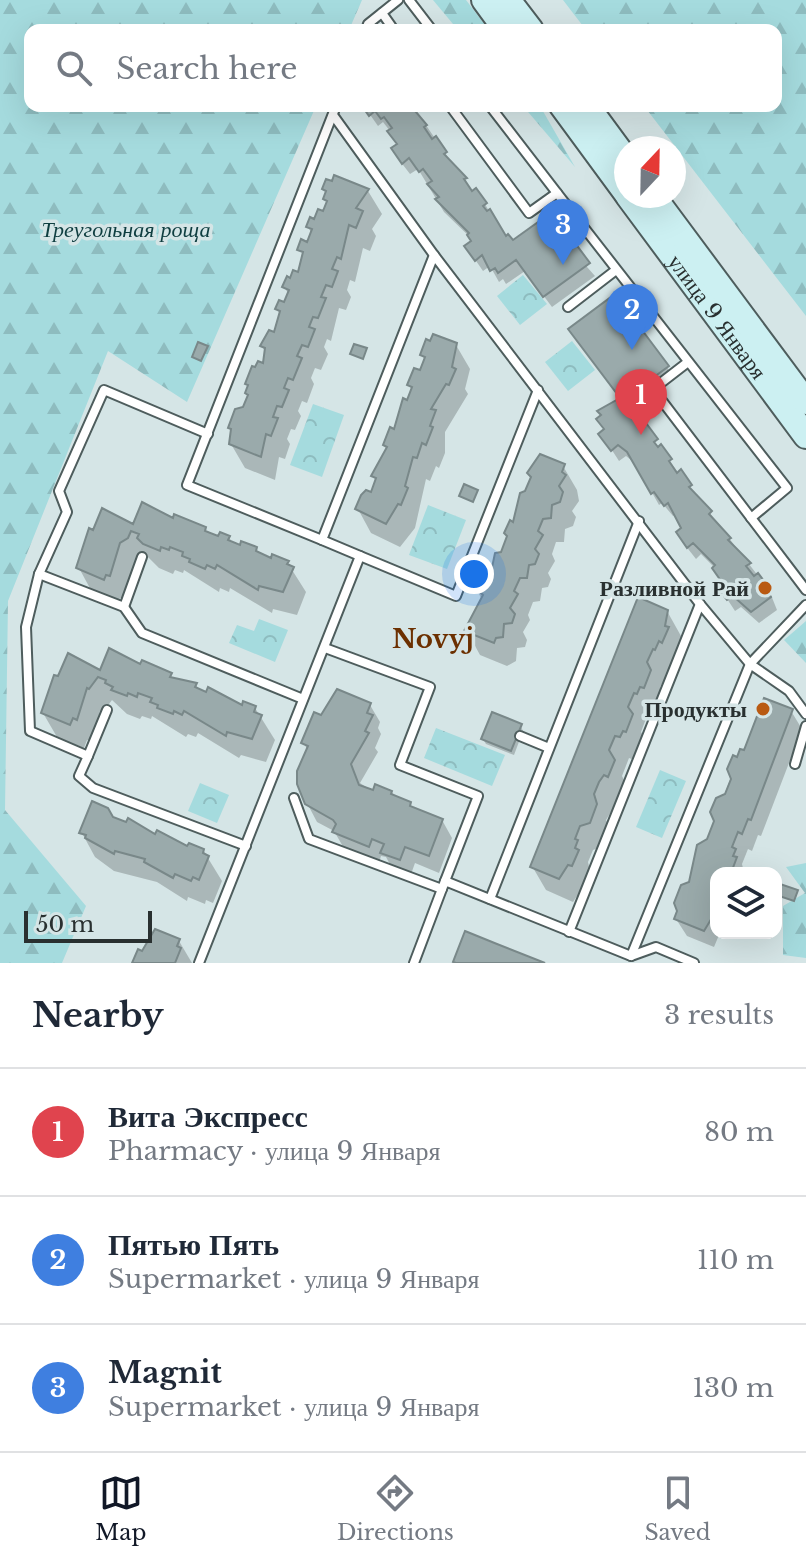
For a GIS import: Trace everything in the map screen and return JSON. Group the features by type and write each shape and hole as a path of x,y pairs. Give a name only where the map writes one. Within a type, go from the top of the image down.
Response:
{"main road":[{"path":"484,0 502,24"},
{"path":"508,0 526,24"},
{"name":"улица 9 Января","path":"566,112 614,176"},
{"path":"591,112 614,143"},
{"name":"улица 9 Января","path":"637,208 806,436"},
{"name":"улица 9 Января","path":"662,208 806,402"}],"lane":[{"path":"372,24 398,0"},
{"path":"409,0 427,24"},
{"path":"382,13 390,24"},
{"path":"333,112 187,485 456,596 538,390"},
{"path":"335,112 434,255 700,604 750,664 789,691 806,714"},
{"path":"454,112 529,213 557,193"},
{"path":"495,112 787,488 751,518"},
{"path":"322,540 434,255"},
{"path":"568,307 616,270"},
{"path":"688,362 653,389 806,590"},
{"path":"88,756 30,731 26,627 39,574 67,512 59,491 104,390 208,434"},
{"path":"490,899 639,521"},
{"path":"199,963 360,556"},
{"path":"124,607 142,557"},
{"path":"39,574 124,607 142,633 303,699"},
{"path":"569,932 700,604"},
{"path":"631,956 750,664 806,605"},
{"path":"325,648 430,687 400,765 478,796 415,963"},
{"path":"107,710 79,776 93,788 246,846"},
{"path":"795,764 806,726"},
{"path":"520,736 549,748"},
{"path":"294,798 309,839 490,899 631,956 656,947 694,963"}],"green space":[{"name":"Треугольная роща","path":"0,0 362,0 352,24 24,24 24,112 313,112 187,402 108,351 8,601 5,810 86,906 62,963 0,963"},
{"path":"433,0 466,0 484,24 453,24"},
{"path":"563,0 806,0 806,316 686,160 686,136 667,136 649,112 782,112 782,24 581,24"},
{"path":"528,112 543,112 575,167"},
{"path":"523,275 547,304 520,325 497,296"},
{"path":"572,341 595,370 568,391 545,362"},
{"path":"313,404 344,415 322,477 290,465"},
{"path":"428,505 466,520 447,569 409,555"},
{"path":"259,619 288,630 275,662 229,643 237,625 254,631"},
{"path":"806,621 806,663 784,640"},
{"path":"436,728 505,755 492,786 424,758"},
{"path":"660,770 686,781 662,838 636,827"},
{"path":"200,783 229,795 217,823 188,811"},
{"path":"806,863 806,958 783,955 783,906 805,893 786,867"}],"building":[{"path":"376,112 416,112 427,125 424,127 432,139 436,136 447,152 444,154 467,178 464,179 472,191 476,188 487,203 483,206 487,211 490,209 506,236 508,234 513,240 548,215 565,238 569,235 590,263 543,297 516,260 498,273 495,268 490,271 482,255 475,261 464,246 471,241 467,235 469,233 435,199 439,197 427,184 432,181 423,169 419,172 409,158 402,164 391,148 397,144 387,131 392,128 384,117 381,119"},
{"path":"334,175 369,189 356,208 363,211 356,228 349,225 341,259 337,257 332,269 338,271 332,287 326,285 321,297 326,298 318,318 313,317 309,327 315,329 308,347 302,345 297,356 302,358 293,380 288,378 284,388 289,390 282,407 277,406 273,417 278,418 271,436 266,434 261,457 229,444 231,429 228,428 235,409 243,407 248,395 245,393 248,385 245,384 252,366 255,367 258,361 263,363 265,348 260,346 269,330 274,332 280,311 275,309 279,300 284,302 289,290 282,287 293,270 298,272 303,252 297,250 301,239 307,242 312,229 306,227 310,217 314,219 318,209 323,211 327,201 323,199 326,191 322,189 326,179 332,181"},
{"path":"615,294 669,366 628,396 634,405 634,414 642,425 646,423 658,439 654,442 658,447 661,444 677,473 681,469 692,485 689,487 712,511 709,514 731,538 728,540 751,563 746,566 754,576 758,573 770,589 767,591 771,597 751,612 733,596 727,600 715,585 721,581 712,568 715,565 693,543 687,548 676,532 681,528 668,503 664,506 654,492 651,494 627,452 618,445 611,451 598,434 604,429 596,419 601,415 597,411 620,398 568,329"},
{"path":"433,334 457,343 452,367 456,369 449,385 446,384 431,409 436,410 426,445 422,443 417,458 413,457 405,486 408,488 401,505 398,504 386,524 355,509 361,495 366,490 371,492 376,478 371,476 387,447 383,445 390,427 394,429 403,398 407,400 412,387 407,385 414,368 420,370 425,357 420,355 426,339 430,341"},
{"path":"198,342 208,346 201,361 192,357"},
{"path":"354,344 367,348 363,359 350,354"},
{"path":"540,454 565,464 562,472 566,475 559,486 563,492 560,502 552,505 551,518 543,519 538,531 543,535 535,549 539,554 535,564 529,565 527,578 520,578 514,591 518,594 510,608 515,614 512,623 504,624 503,637 496,638 494,643 464,631 483,595 480,592 486,580 489,582 495,553 501,552 507,536 504,533 510,520 513,522 520,493 525,491 531,477 527,473"},
{"path":"464,484 478,490 473,502 459,496"},
{"path":"142,502 173,518 174,514 206,527 205,531 230,536 228,540 240,545 241,541 257,547 256,551 271,558 272,554 289,561 287,564 294,567 283,592 259,586 258,590 217,565 215,569 207,565 205,569 189,562 190,559 182,556 183,552 170,547 169,550 161,547 160,551 143,544 137,538 139,534 131,531 128,538 120,543 110,576 106,575 104,580 76,568 89,528 93,530 102,508 133,524"},
{"path":"638,597 668,610 665,626 669,627 662,643 659,641 647,662 651,670 644,688 640,687 637,694 634,693 628,707 633,714 626,732 623,731 620,737 615,736 609,750 615,760 608,777 604,775 594,794 597,804 590,823 580,826 575,839 578,840 575,848 579,850 572,866 568,865 559,879 530,867"},
{"path":"109,648 140,664 142,660 172,673 170,677 197,683 195,687 206,692 208,687 242,705 243,701 256,706 254,712 262,715 252,739 227,732 226,736 184,711 182,715 174,711 173,714 157,708 158,705 150,702 152,698 138,693 137,697 128,693 127,696 111,690 113,687 105,683 106,680 98,677 87,688 77,720 73,718 70,725 41,713 54,675 58,676 68,653 100,670"},
{"path":"337,689 371,703 367,713 373,715 365,731 369,733 351,764 359,785 373,790 375,784 411,802 410,806 443,819 429,856 405,847 400,860 380,853 384,844 372,839 369,847 332,832 336,824 333,820 305,804 297,784 297,771 308,746 301,743 314,712 321,715"},
{"path":"764,698 793,709 751,820 748,819 742,834 738,832 732,847 736,849 733,856 737,857 733,867 710,867 710,921 704,931 674,919 677,911 674,903 681,885 689,882 697,845 707,839 714,821 710,812 716,798 725,794 731,779 727,769 733,755 737,757 740,749 744,750"},
{"path":"492,712 522,724 511,751 481,739"},
{"path":"92,801 108,808 113,817 126,822 128,818 155,834 157,830 187,846 189,843 204,849 203,853 209,856 199,880 193,877 191,881 175,874 173,878 144,862 145,859 115,851 114,854 85,838 86,835 79,833"},
{"path":"782,885 798,890 794,901 782,897"},
{"path":"155,929 180,939 177,946 181,948 175,963 132,963 138,949 142,951"},
{"path":"465,931 545,963 453,962"}],"place":[{"name":"Magnit","path":"563,265"},
{"name":"Пятью Пять","path":"632,350"},
{"name":"Вита Экспресс","path":"641,435"},
{"name":"Разливной Рай","path":"765,588"},
{"name":"Продукты","path":"763,709"}],"district":[{"name":"Novyj","path":"433,639"}]}
